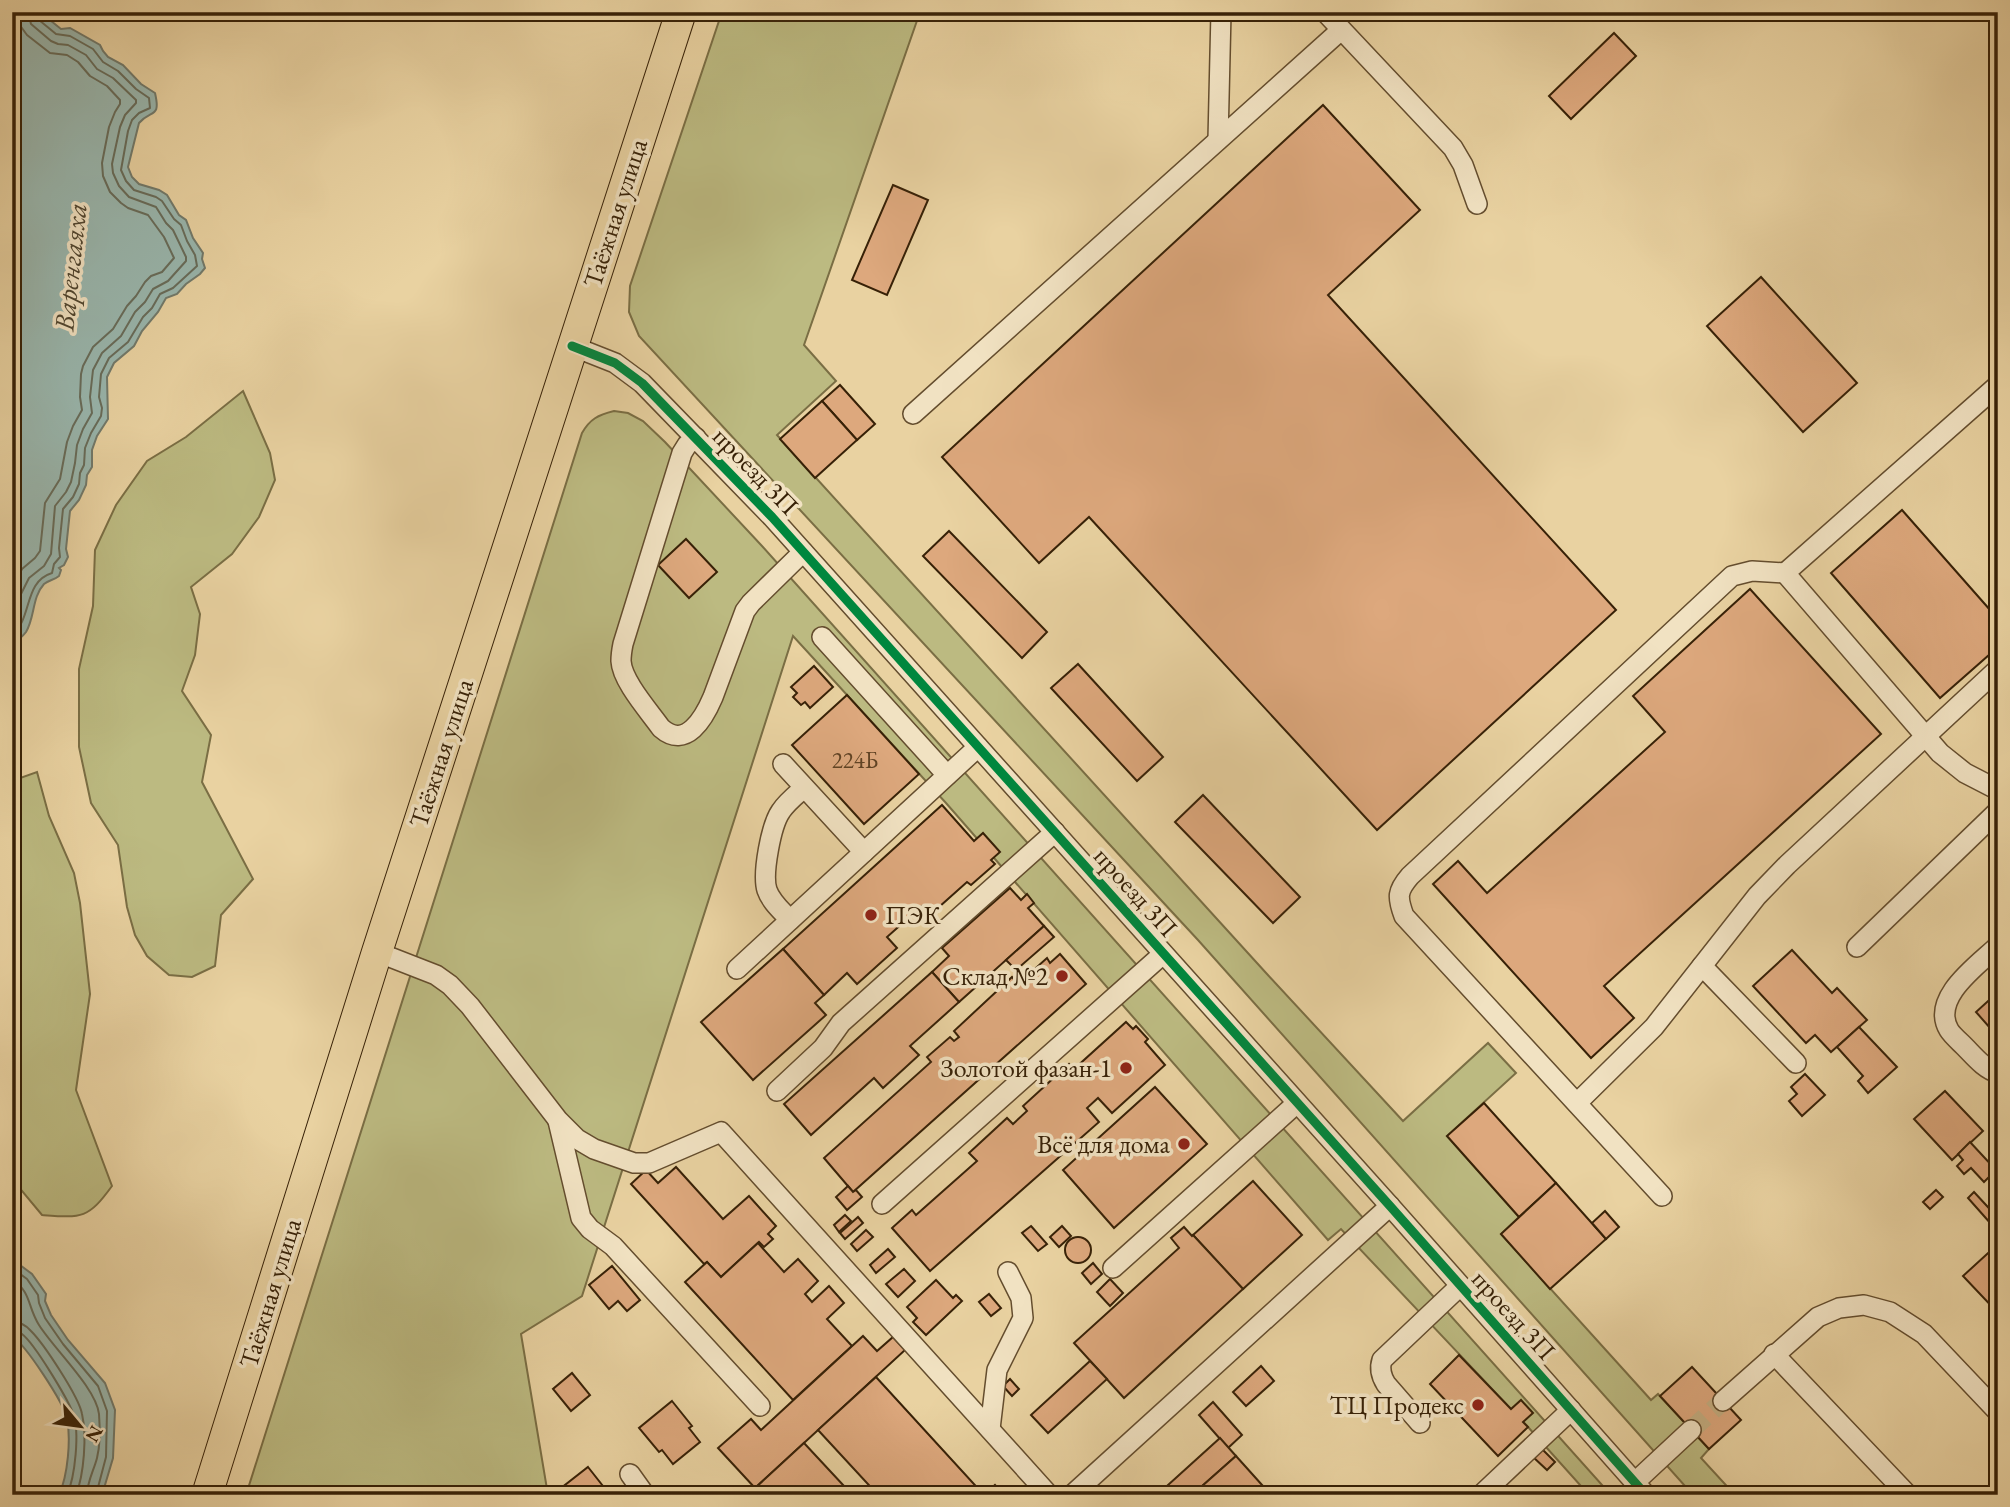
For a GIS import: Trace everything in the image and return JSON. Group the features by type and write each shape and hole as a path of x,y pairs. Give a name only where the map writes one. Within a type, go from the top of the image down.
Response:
{"highway":[{"name":"Таёжная улица","path":"207,1495 377,952 681,12"}],"street":[{"path":"1218,140 1221,12"},
{"path":"1325,12 1453,148 1463,165 1477,204"},
{"path":"913,414 1341,30"},
{"name":"проезд 3П","path":"572,346 600,356 629,372 642,383 803,552 1640,1489"},
{"path":"1662,1196 1404,916 1398,901 1401,886 1732,576 1752,571 1785,573 1998,386"},
{"path":"696,438 682,453 668,493 623,644 621,660 622,670 631,686 667,733 682,736 698,724 713,697 745,611 803,552"},
{"path":"1785,573 1940,753 1965,773 1998,790"},
{"path":"822,637 947,775"},
{"path":"1577,1103 1654,1027 1757,897 1787,865 1998,669"},
{"path":"737,969 978,747"},
{"path":"783,764 864,852"},
{"path":"790,920 768,893 766,872 774,824 787,803 804,788"},
{"path":"1857,947 1998,810"},
{"path":"777,1091 823,1048 841,1023 1055,832"},
{"path":"1998,946 1953,989 1945,1003 1945,1017 1949,1030 1982,1064 1998,1073"},
{"path":"377,952 436,975 450,985 470,1006 558,1120 577,1139 594,1149 634,1163 649,1163 720,1132 1049,1495"},
{"path":"882,1204 1163,954"},
{"path":"1702,966 1796,1063"},
{"path":"1113,1268 1297,1103"},
{"path":"558,1120 581,1218 585,1224 613,1246 760,1406"},
{"path":"1072,1495 1390,1206"},
{"path":"990,1429 998,1370 1023,1318 1021,1297 1008,1272"},
{"path":"1420,1423 1381,1377 1382,1360 1460,1286"},
{"path":"1724,1401 1818,1317 1839,1308 1864,1305 1890,1312 1924,1334 1998,1412"},
{"path":"1774,1354 1908,1495"},
{"path":"1481,1495 1571,1410"},
{"path":"1640,1489 1691,1430"},
{"path":"630,1475 645,1495"}],"shaded area":[{"path":"722,12 920,12 804,345 836,381 777,435 1403,1121 1488,1043 1516,1073 1447,1136 1519,1217 1501,1234 1651,1400 1658,1394 1709,1449 1701,1458 1735,1495 1693,1495 1198,940 639,336 629,312 630,286"},
{"path":"243,391 270,453 275,480 259,517 232,554 191,587 200,614 195,655 182,691 211,735 202,782 253,879 221,915 215,966 192,977 169,975 147,956 135,935 127,907 118,845 91,803 79,747 79,669 93,606 95,550 116,505 147,461 186,437"},
{"path":"614,411 628,413 643,421 762,546 1611,1495 1589,1495 1341,1229 1328,1240 946,803 793,636 582,1296 521,1334 548,1495 246,1495 582,433 595,418"},
{"path":"37,772 49,816 74,873 80,903 90,994 76,1090 112,1186 97,1205 75,1216 42,1215 12,1179 12,789 20,778"},
{"path":"12,1366 19,1373 19,1456 12,1469"}],"water":[{"name":"Варенгаяха","path":"12,12 40,12 61,29 70,28 100,45 108,57 123,65 141,84 155,93 156,110 139,123 128,167 139,184 167,195 179,215 186,220 203,253 205,268 177,294 166,298 134,346 114,363 107,377 108,419 92,450 92,467 87,475 86,485 70,511 66,549 68,557 59,568 59,576 40,589 29,626 12,649"},
{"path":"12,1259 32,1274 46,1294 45,1301 51,1315 68,1340 105,1383 115,1410 113,1458 102,1495 59,1495 68,1457 67,1418 43,1374 12,1336"}],"building":[{"path":"1614,33 1636,56 1571,119 1549,96"},
{"path":"1323,105 1420,210 1328,295 1616,610 1377,830 1089,517 1039,563 942,457"},
{"path":"893,185 928,200 887,295 852,280"},
{"path":"1761,277 1857,383 1803,432 1707,326"},
{"path":"840,385 875,424 857,440 822,401"},
{"path":"822,401 857,440 815,478 780,439"},
{"path":"1902,510 1998,619 1998,647 1940,698 1831,573"},
{"path":"949,531 1047,632 1022,658 923,556"},
{"path":"686,539 717,572 689,598 658,565"},
{"path":"1750,589 1881,734 1604,986 1634,1018 1591,1058 1433,884 1458,861 1487,893 1665,732 1633,696"},
{"path":"1078,664 1163,757 1137,781 1051,688"},
{"path":"814,666 833,687 810,708 805,702 801,705 793,697 797,693 791,687"},
{"path":"847,695 919,774 864,824 792,745"},
{"path":"1203,795 1300,897 1273,923 1175,822"},
{"path":"942,805 974,841 983,833 1000,852 991,860 995,864 971,885 967,882 930,915 922,906 887,937 897,948 857,984 847,973 824,995 783,949"},
{"path":"1010,888 1021,900 1027,894 1034,903 1028,908 1044,926 959,1002 932,972 949,956 942,948"},
{"path":"1044,926 1054,937 1016,970 1006,960"},
{"path":"783,949 824,995 815,1003 826,1015 753,1080 701,1022"},
{"path":"1792,950 1832,993 1837,988 1867,1020 1831,1052 1815,1035 1806,1043 1753,986"},
{"path":"1060,954 1086,984 853,1192 824,1158 931,1062 927,1057 950,1037 954,1041 959,1037 954,1031 1012,977 1018,984 1047,958 1050,963"},
{"path":"932,972 959,1002 910,1046 919,1055 883,1088 874,1078 811,1135 784,1104"},
{"path":"1998,992 1998,1037 1976,1012"},
{"path":"1126,1022 1133,1029 1136,1026 1148,1039 1145,1042 1165,1065 1112,1113 1098,1098 1087,1108 1099,1122 930,1271 892,1228 912,1210 916,1215 977,1161 969,1153 1007,1118 1013,1124 1027,1111 1023,1106 1069,1064 1074,1069"},
{"path":"1859,1027 1897,1067 1868,1093 1858,1081 1863,1076 1837,1047"},
{"path":"1805,1074 1825,1095 1802,1116 1789,1101 1797,1094 1791,1087"},
{"path":"1155,1087 1207,1144 1114,1228 1063,1170"},
{"path":"1945,1091 1983,1131 1952,1160 1914,1119"},
{"path":"1484,1103 1556,1183 1519,1217 1447,1136"},
{"path":"1970,1142 1996,1170 1984,1182 1971,1168 1964,1174 1957,1166 1963,1160 1958,1154"},
{"path":"676,1167 723,1219 749,1196 776,1226 768,1234 773,1239 764,1247 759,1242 721,1277 707,1262 704,1264 631,1184 646,1170 658,1183"},
{"path":"1253,1181 1302,1235 1243,1289 1193,1235"},
{"path":"1556,1183 1606,1239 1550,1289 1501,1234"},
{"path":"848,1186 862,1197 847,1210 836,1197"},
{"path":"1936,1190 1943,1197 1930,1209 1923,1202"},
{"path":"1974,1192 1998,1218 1992,1225 1968,1198"},
{"path":"1605,1211 1619,1227 1606,1239 1592,1223"},
{"path":"845,1215 851,1221 839,1232 834,1225"},
{"path":"858,1217 863,1223 845,1239 840,1233"},
{"path":"1031,1226 1047,1244 1038,1251 1022,1233"},
{"path":"1062,1226 1071,1236 1059,1247 1050,1237"},
{"path":"1184,1227 1243,1289 1124,1398 1074,1343 1179,1248 1171,1238"},
{"path":"866,1230 873,1237 857,1251 851,1244"},
{"path":"1078,1237 1087,1241 1091,1250 1087,1259 1078,1263 1069,1259 1065,1250 1069,1241"},
{"path":"758,1243 784,1272 798,1259 818,1281 805,1294 812,1302 829,1286 844,1303 827,1319 852,1346 793,1400 685,1282 707,1262 721,1277"},
{"path":"1998,1244 1998,1313 1963,1276"},
{"path":"888,1249 895,1257 876,1273 870,1265"},
{"path":"1093,1263 1102,1274 1091,1284 1082,1273"},
{"path":"612,1266 640,1300 627,1311 618,1301 609,1309 589,1285"},
{"path":"904,1269 915,1281 898,1297 886,1284"},
{"path":"1110,1279 1123,1293 1110,1306 1097,1292"},
{"path":"936,1280 953,1298 956,1295 962,1301 926,1335 913,1322 917,1318 907,1307"},
{"path":"989,1294 1001,1308 991,1316 979,1302"},
{"path":"863,1336 877,1351 893,1337 905,1350 755,1488 718,1448 751,1419 761,1430"},
{"name":"ТЦ Продекс","path":"1459,1355 1511,1409 1521,1400 1533,1413 1523,1422 1528,1427 1498,1456 1430,1384"},
{"path":"1090,1361 1107,1379 1048,1433 1031,1415"},
{"path":"1261,1366 1274,1381 1246,1406 1233,1392"},
{"path":"1692,1367 1741,1420 1709,1449 1660,1396"},
{"path":"572,1373 590,1395 571,1411 553,1389"},
{"path":"876,1377 984,1495 878,1495 818,1430"},
{"path":"1010,1379 1019,1389 1012,1396 1003,1386"},
{"path":"672,1401 692,1426 689,1428 700,1442 673,1464 639,1428"},
{"path":"1213,1402 1242,1435 1228,1448 1199,1415"},
{"path":"1220,1438 1236,1456 1192,1495 1157,1495"},
{"path":"804,1443 844,1486 834,1495 758,1495 753,1490"},
{"path":"1541,1448 1555,1462 1547,1470 1532,1456"},
{"path":"1236,1456 1271,1495 1192,1495"},
{"path":"588,1467 610,1495 558,1495 556,1492"},
{"path":"995,1485 1005,1495 984,1495"}],"tunnel":[{"path":"1691,1430 1723,1401"}],"cycle path":[{"path":"572,346 615,363 642,383 772,517 1646,1495"}],"place":[{"name":"ПЭК","path":"871,915"},
{"name":"Склад №2","path":"1062,976"},
{"name":"Золотой фазан-1","path":"1126,1068"},
{"name":"Всё для дома","path":"1184,1144"},
{"name":"ТЦ Продекс","path":"1478,1405"}]}
